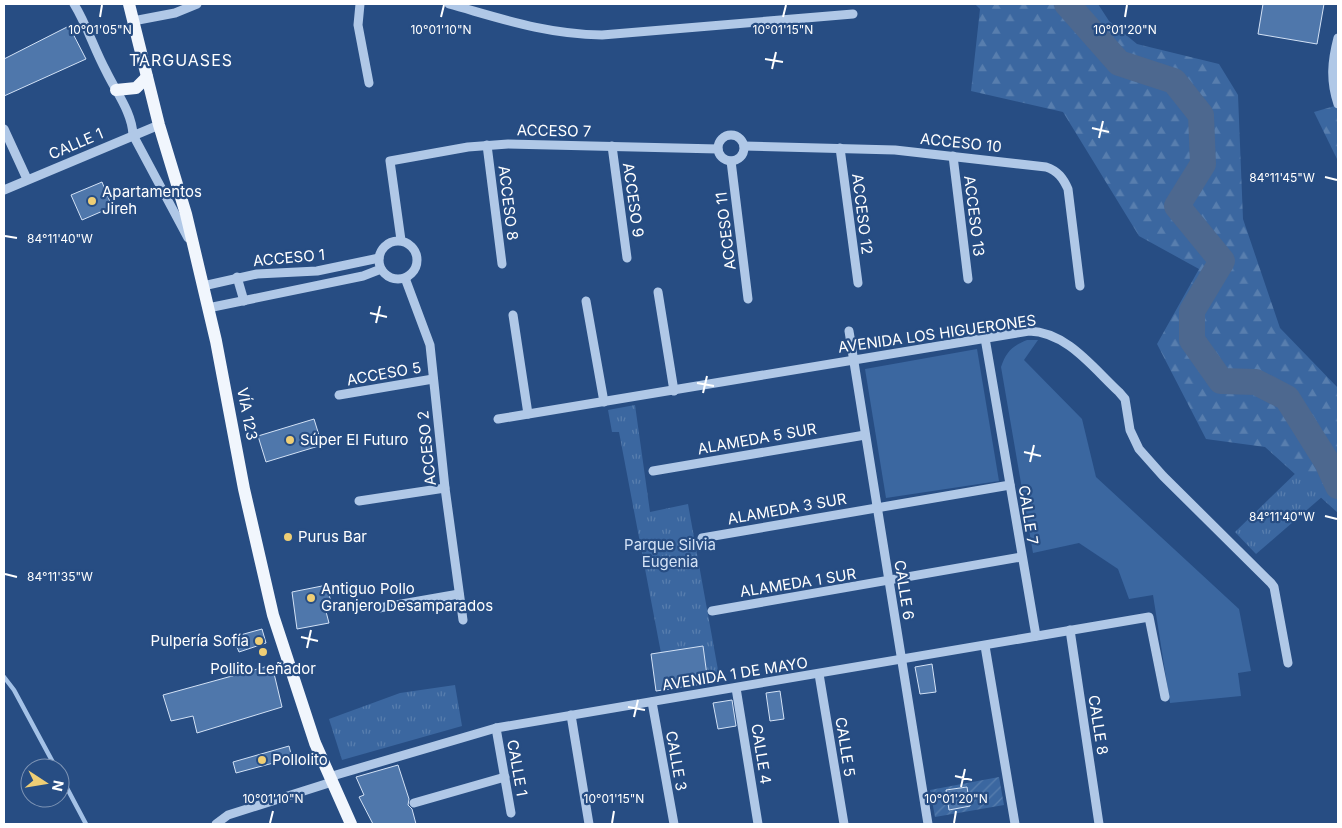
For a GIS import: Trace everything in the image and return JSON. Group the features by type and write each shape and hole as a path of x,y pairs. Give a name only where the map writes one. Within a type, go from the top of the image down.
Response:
{"main road":[{"name":"VÍA 123","path":"129,4 159,125 186,214 203,286 244,490 273,615 291,675 330,779 351,824"},
{"path":"116,90 136,88 147,77"}],"street":[{"path":"74,4 85,21 132,122 133,135 193,248"},
{"path":"133,21 174,13 197,4"},
{"path":"360,4 358,25 369,83"},
{"path":"449,4 541,30 602,35 853,14"},
{"path":"1338,38 1332,63 1333,88 1338,104"},
{"name":"CALLE 1","path":"4,190 159,125"},
{"path":"4,128 27,179"},
{"path":"730,135 740,139 744,146 742,154 731,160 724,158 718,149 720,141 730,135"},
{"name":"ACCESO 7","path":"401,240 390,161 487,145 718,149"},
{"name":"ACCESO 8","path":"487,145 502,264"},
{"name":"ACCESO 9","path":"612,146 627,258"},
{"name":"ACCESO 10","path":"744,146 895,150 1046,167 1062,177 1068,189 1080,286"},
{"name":"ACCESO 12","path":"840,148 858,283"},
{"name":"ACCESO 13","path":"953,156 968,279"},
{"name":"ACCESO 11","path":"731,160 748,299"},
{"path":"401,240 412,246 417,258 414,270 405,278 389,277 381,269 379,258 384,247 389,243 401,240"},
{"name":"ACCESO 1","path":"203,286 237,277 279,271 317,271 379,258"},
{"name":"ACCESO 1","path":"208,308 322,286 363,276 381,269"},
{"path":"317,271 322,286"},
{"path":"237,277 244,301"},
{"name":"ACCESO 2","path":"405,278 430,345 445,488 463,620"},
{"path":"658,292 674,391"},
{"path":"586,301 604,402"},
{"path":"513,315 528,414"},
{"name":"CALLE 6","path":"849,331 928,824"},
{"name":"AVENIDA LOS HIGUERONES","path":"498,419 1029,331 1053,335 1065,341 1120,392 1125,399 1130,430 1139,449 1163,476 1274,587 1288,663"},
{"name":"CALLE 7","path":"985,338 1036,636"},
{"name":"ACCESO 5","path":"339,395 433,379"},
{"name":"ALAMEDA 5 SUR","path":"653,471 865,435"},
{"name":"ALAMEDA 3 SUR","path":"702,538 1010,485"},
{"path":"359,501 445,488"},
{"name":"ALAMEDA 1 SUR","path":"712,611 889,582 1021,557"},
{"path":"379,608 459,594"},
{"name":"AVENIDA 1 DE MAYO","path":"216,824 228,814 330,779 496,728 1149,617 1165,697"},
{"name":"CALLE 8","path":"1070,630 1100,824"},
{"path":"984,646 1015,824"},
{"name":"CALLE 5","path":"819,674 844,824"},
{"name":"CALLE 4","path":"736,688 758,824"},
{"name":"CALLE 3","path":"652,702 674,824"},
{"path":"571,715 588,824"},
{"name":"CALLE 1","path":"496,728 511,813"},
{"path":"414,803 505,778"}],"green space":[{"path":"975,4 1098,4 1109,21 1137,44 1219,64 1238,95 1243,219 1280,328 1338,388 1338,513 1265,447 1206,439 1157,344 1199,269 1139,236 1063,112 971,91 980,9"},
{"path":"1338,105 1338,161 1314,112"},
{"path":"1027,340 1038,340 1024,360 1082,419 1096,477 1239,609 1251,671 1238,673 1241,696 1170,703 1153,595 1129,599 1118,569 1079,543 1033,553 1001,367 1010,350"},
{"path":"977,349 999,481 886,498 865,369"},
{"name":"Parque Silvia Eugenia","path":"635,405 650,512 688,504 720,681 708,683 703,646 661,653 619,432 612,432 608,410"},
{"path":"1301,468 1323,496 1256,554 1235,532"},
{"path":"455,685 462,726 342,760 329,719 400,693"},
{"path":"999,777 1004,805 935,817 930,790","holes":["966,787 970,806 949,810 946,790"]}],"building":[{"path":"1263,4 1324,4 1317,44 1258,34"},
{"path":"69,26 86,59 4,96 4,59"},
{"name":"Apartamentos Jireh","path":"102,182 112,207 82,220 71,195"},
{"name":"Súper El Futuro","path":"314,419 322,445 266,462 258,436"},
{"path":"327,585 331,603 324,604 329,623 297,629 292,592"},
{"path":"262,629 266,643 239,652 233,637"},
{"path":"703,646 708,683 656,691 651,654"},
{"path":"932,664 936,692 920,694 915,667"},
{"path":"272,665 282,707 197,733 193,716 171,721 163,695"},
{"path":"780,691 784,719 770,721 766,693"},
{"path":"732,700 736,726 718,729 713,703"},
{"name":"Pollolito","path":"289,746 292,758 236,773 233,762"},
{"path":"398,765 409,799 408,805 412,809 416,824 373,824 359,797 364,795 356,777"},
{"path":"967,787 970,806 949,810 946,790"}],"waterway":[{"path":"1067,4 1119,63 1174,81 1201,115 1203,164 1177,206 1222,261 1192,311 1192,340 1221,381 1256,382 1287,398 1327,462 1338,486"},
{"path":"4,677 14,690 51,758"},
{"path":"70,794 86,824"}],"place":[{"name":"Apartamentos Jireh","path":"92,201"},
{"name":"Súper El Futuro","path":"290,440"},
{"name":"Purus Bar","path":"288,537"},
{"name":"Antiguo Pollo Granjero Desamparados","path":"311,598"},
{"name":"Pulpería Sofía","path":"259,641"},
{"name":"Pollito Leñador","path":"263,652"},
{"name":"Pollolito","path":"262,760"}],"district":[{"name":"TARGUASES","path":"181,60"}]}
